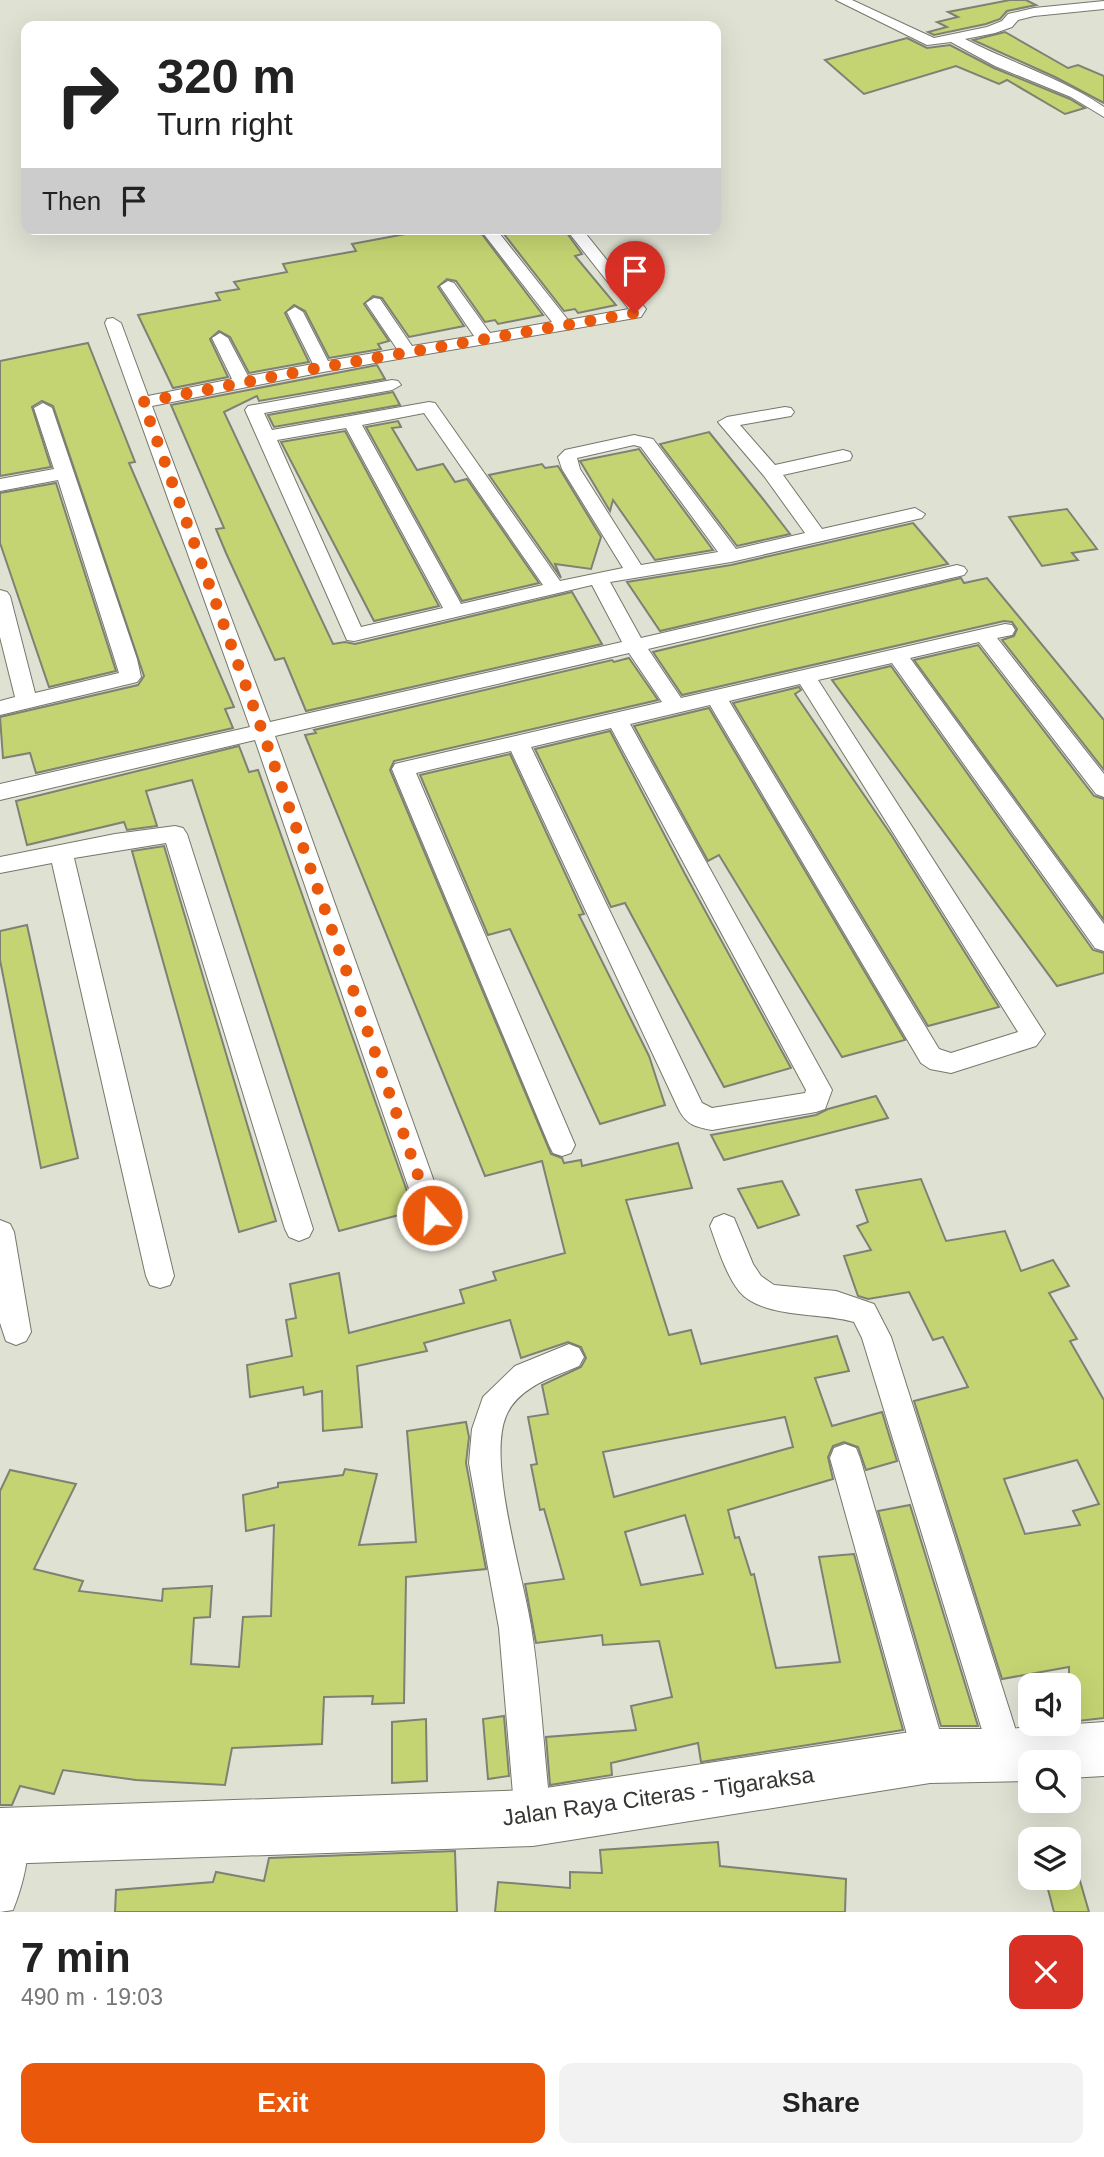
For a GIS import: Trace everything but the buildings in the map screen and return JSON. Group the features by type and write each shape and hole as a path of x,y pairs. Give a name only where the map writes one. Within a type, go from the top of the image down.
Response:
{"main road":[{"name":"Jalan Raya Citeras - Tigaraksa","path":"6,1836 533,1818 930,1756 1102,1756"}],"street":[{"path":"842,0 932,42 990,30 1007,24 1013,18 1034,12 1104,5"},
{"path":"953,38 1000,63 1076,94 1104,113"},
{"path":"493,235 564,326"},
{"path":"143,402 323,367 635,313 638,309 579,235"},
{"path":"448,286 486,340"},
{"path":"374,303 409,354"},
{"path":"295,312 323,367"},
{"path":"113,323 263,733 432,1215"},
{"path":"220,338 243,383"},
{"path":"392,385 254,410 354,635 598,578 731,556 915,514"},
{"path":"265,438 429,407 555,588"},
{"path":"0,708 130,677 127,659 43,408"},
{"path":"785,412 727,422 771,472 818,538"},
{"path":"352,423 454,610"},
{"path":"636,573 571,469 567,457 571,453 634,440 647,443 731,556"},
{"path":"771,472 843,456"},
{"path":"0,485 63,473"},
{"path":"0,792 957,571"},
{"path":"598,578 635,646 676,706"},
{"path":"0,596 27,703"},
{"path":"562,1145 403,769 994,632 1104,789"},
{"path":"897,655 1104,942"},
{"path":"716,697 930,1056 939,1062 951,1063 1027,1039 1032,1034 1030,1029 805,676"},
{"path":"519,744 692,1110 699,1117 712,1119 816,1102 819,1090 618,721"},
{"path":"0,865 61,852 175,834 299,1229"},
{"path":"61,852 160,1276"},
{"path":"724,1226 741,1270 751,1285 769,1297 836,1304 864,1312 876,1337 1007,1756"},
{"path":"0,1232 16,1332"},
{"path":"533,1818 515,1628 484,1464 486,1429 494,1407 525,1375 569,1357"},
{"path":"845,1458 930,1756"},
{"path":"0,1897 6,1836"}],"route":[{"path":"432,1215 263,733 143,402 323,367 635,313"}]}
